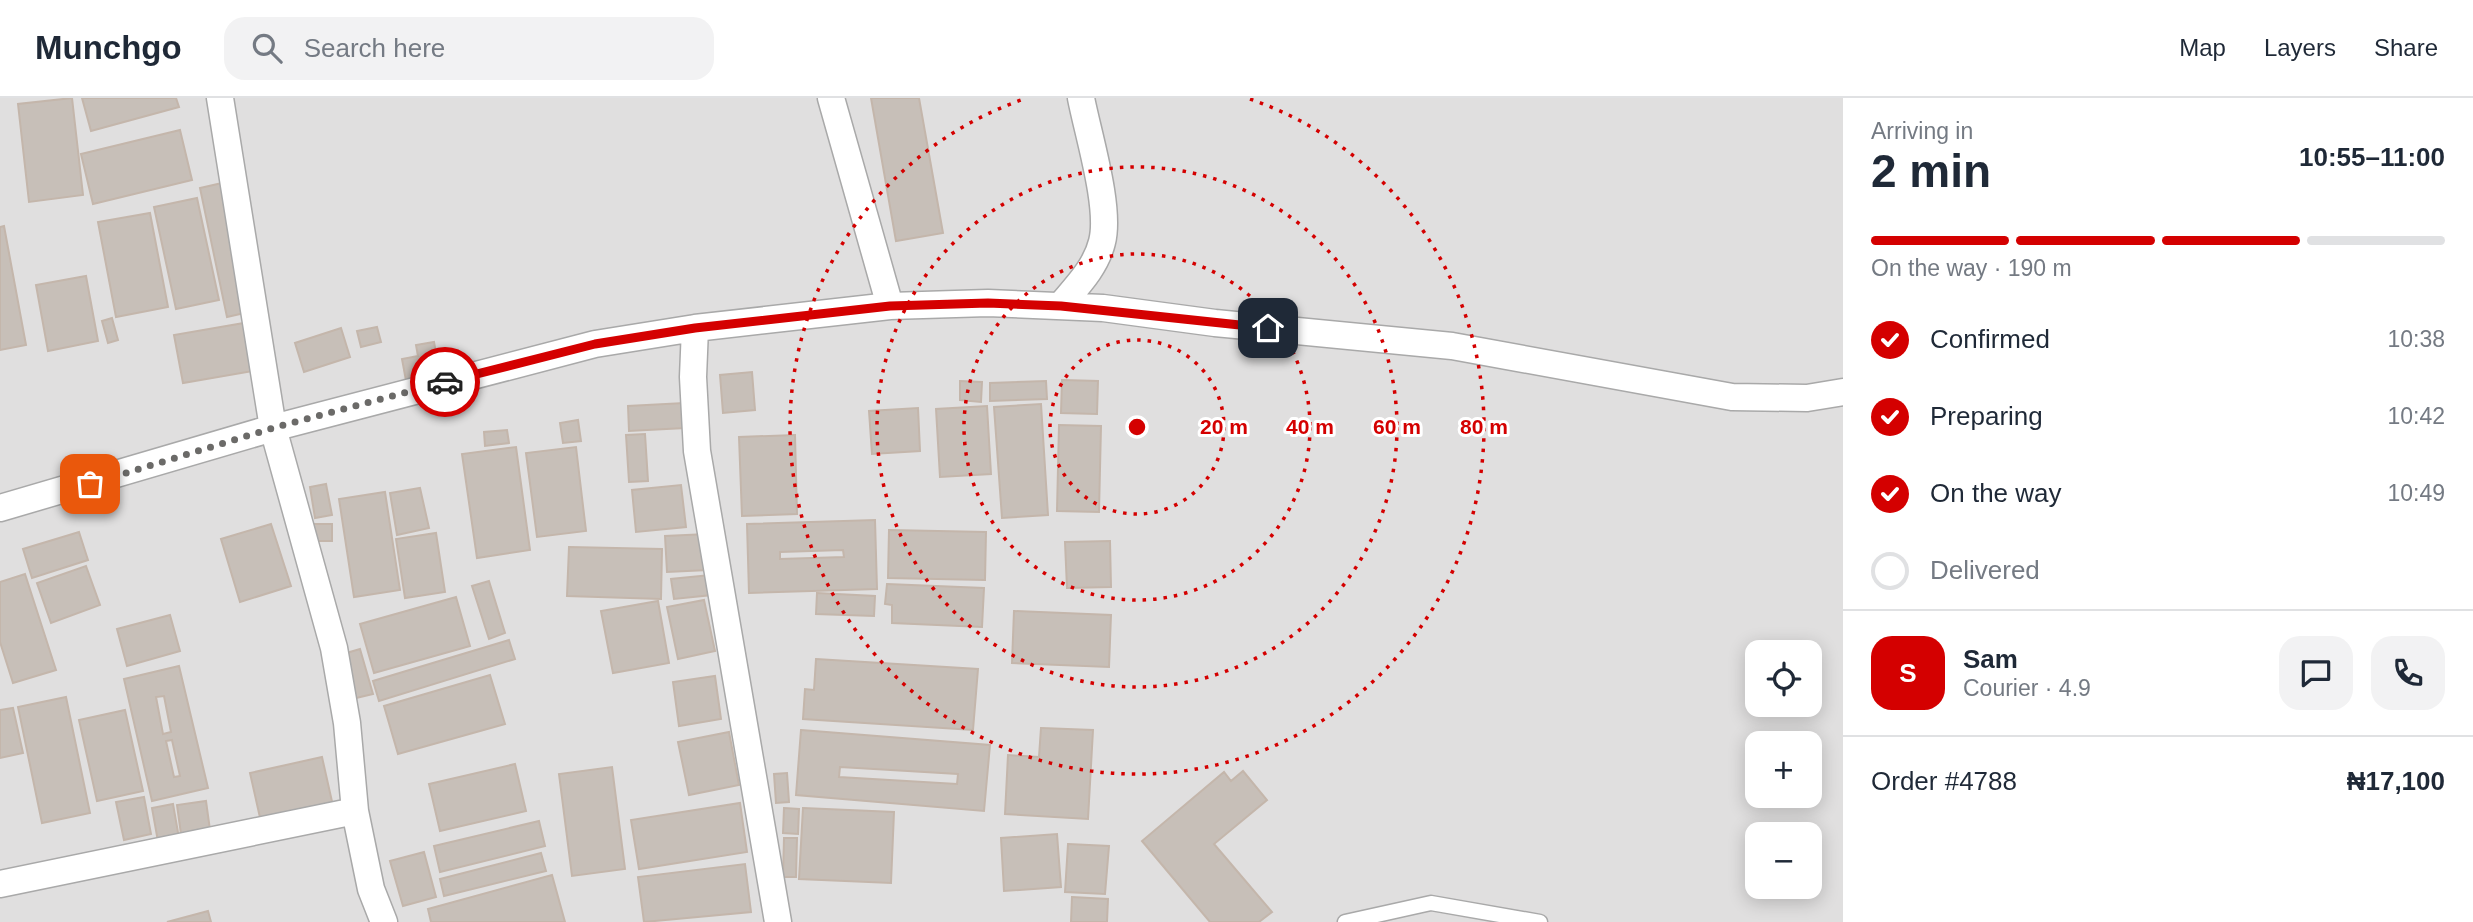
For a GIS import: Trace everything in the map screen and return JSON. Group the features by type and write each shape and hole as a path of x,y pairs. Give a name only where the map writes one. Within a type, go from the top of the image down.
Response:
{"street":[{"path":"220,98 273,428 334,648 347,723 355,811 371,889 384,922"},
{"path":"831,98 890,306"},
{"path":"1061,306 1092,266 1102,242 1105,217 1081,98"},
{"path":"0,508 273,428 595,344 695,328 890,306 988,303 1061,306 1452,346 1732,397 1807,398 1843,391"},
{"path":"695,328 693,377 697,451 778,922"},
{"path":"1807,398 1843,411"},
{"path":"0,884 355,811"}],"lane":[{"path":"1345,922 1349,919 1431,904 1540,922"}],"shaded area":[{"path":"0,98 1843,98 1843,922 0,922"}],"building":[{"path":"72,98 83,195 29,202 18,104"},
{"path":"82,98 176,98 179,107 91,131"},
{"path":"871,98 919,98 943,233 896,241"},
{"path":"180,130 192,180 93,204 81,154"},
{"path":"222,183 249,312 227,317 200,188"},
{"path":"197,198 219,300 176,309 154,207"},
{"path":"150,213 168,307 116,317 98,222"},
{"path":"4,226 26,345 0,350 0,227"},
{"path":"86,276 98,341 48,351 36,285"},
{"path":"112,318 118,340 108,343 102,321"},
{"path":"244,323 253,371 183,383 174,335"},
{"path":"377,327 381,342 361,347 357,331"},
{"path":"341,328 350,357 304,372 295,343"},
{"path":"434,342 441,380 407,386 402,359 418,356 416,345"},
{"path":"752,372 755,410 723,413 720,375"},
{"path":"1062,380 1098,381 1097,414 1061,413"},
{"path":"960,381 982,382 981,402 960,400"},
{"path":"1046,381 1047,399 990,401 990,383"},
{"path":"684,403 685,428 629,431 628,406"},
{"path":"1041,404 1048,515 1002,518 994,407"},
{"path":"987,406 991,474 940,477 936,409"},
{"path":"918,408 920,451 872,454 869,411"},
{"path":"578,420 581,441 563,443 560,423"},
{"path":"1059,425 1101,426 1099,512 1057,511"},
{"path":"507,430 509,443 485,446 484,432"},
{"path":"645,434 648,481 629,482 626,435"},
{"path":"795,435 797,514 742,516 739,437"},
{"path":"516,447 530,550 477,558 462,454"},
{"path":"576,447 586,531 537,537 526,453"},
{"path":"326,484 332,515 315,518 310,487"},
{"path":"681,485 686,527 636,532 632,490"},
{"path":"420,488 429,528 397,535 390,493"},
{"path":"385,492 400,590 354,597 339,499"},
{"path":"875,520 877,589 749,593 747,524","holes":["843,550 844,557 780,559 780,552"]},
{"path":"271,524 291,586 240,602 221,539"},
{"path":"310,524 332,524 332,541 310,541"},
{"path":"889,530 986,532 985,580 888,578"},
{"path":"79,532 88,560 32,578 23,549"},
{"path":"436,533 445,592 405,598 396,539"},
{"path":"707,534 708,570 667,572 665,536"},
{"path":"1110,541 1111,587 1067,588 1065,542"},
{"path":"569,547 662,549 661,599 567,596"},
{"path":"86,566 100,605 51,623 37,583"},
{"path":"25,574 56,670 13,683 0,642 0,582"},
{"path":"710,575 712,595 674,599 671,579"},
{"path":"489,581 505,633 489,639 472,586"},
{"path":"887,584 984,588 982,627 892,623 892,605 885,604"},
{"path":"817,593 875,596 874,616 816,614"},
{"path":"456,597 470,646 374,673 360,624"},
{"path":"704,600 715,651 678,659 667,607"},
{"path":"658,601 669,663 613,673 601,611"},
{"path":"1014,611 1111,615 1109,667 1012,663"},
{"path":"170,615 180,651 127,666 117,629"},
{"path":"509,640 515,659 379,701 373,681"},
{"path":"360,649 373,694 356,698 343,654"},
{"path":"816,659 978,669 973,730 803,719 805,689 814,690"},
{"path":"179,666 208,788 152,801 124,679","holes":["164,696 171,732 163,734 156,697","172,740 180,776 174,777 166,741"]},
{"path":"490,675 505,724 398,754 384,706"},
{"path":"715,676 721,719 679,726 673,682"},
{"path":"66,697 90,813 42,823 18,707"},
{"path":"13,708 23,753 0,758 0,710"},
{"path":"125,710 143,791 97,801 79,720"},
{"path":"1041,728 1093,730 1088,819 1005,814 1008,755 1039,757"},
{"path":"801,730 990,745 984,811 796,795","holes":["840,767 958,774 957,784 839,777"]},
{"path":"729,732 739,785 689,795 678,742"},
{"path":"322,757 333,806 261,822 250,773"},
{"path":"515,764 526,811 440,831 429,784"},
{"path":"612,767 625,869 572,876 559,774"},
{"path":"1243,771 1267,800 1214,844 1272,912 1259,922 1210,922 1142,841 1224,772 1231,781"},
{"path":"787,773 789,802 776,803 774,774"},
{"path":"144,797 151,834 124,840 116,802"},
{"path":"206,801 210,830 181,834 177,805"},
{"path":"740,803 747,852 639,869 631,820"},
{"path":"173,804 180,844 159,847 152,808"},
{"path":"784,808 799,809 798,834 783,833"},
{"path":"803,808 894,812 891,883 799,879"},
{"path":"539,821 545,846 440,872 434,846"},
{"path":"1057,834 1061,887 1004,891 1001,838"},
{"path":"784,838 797,838 796,877 783,877"},
{"path":"1068,844 1109,846 1105,894 1065,892"},
{"path":"424,852 436,897 403,906 390,861"},
{"path":"541,853 546,871 444,896 440,879"},
{"path":"745,864 751,912 644,922 638,877"},
{"path":"552,875 565,922 431,922 428,909"},
{"path":"1072,897 1108,899 1107,922 1071,922"},
{"path":"208,911 211,922 167,922"}],"way so far":[{"path":"90,484 273,428 445,382"}],"route":[{"path":"445,382 595,344 695,328 890,306 988,303 1103,308 1268,328"}]}
